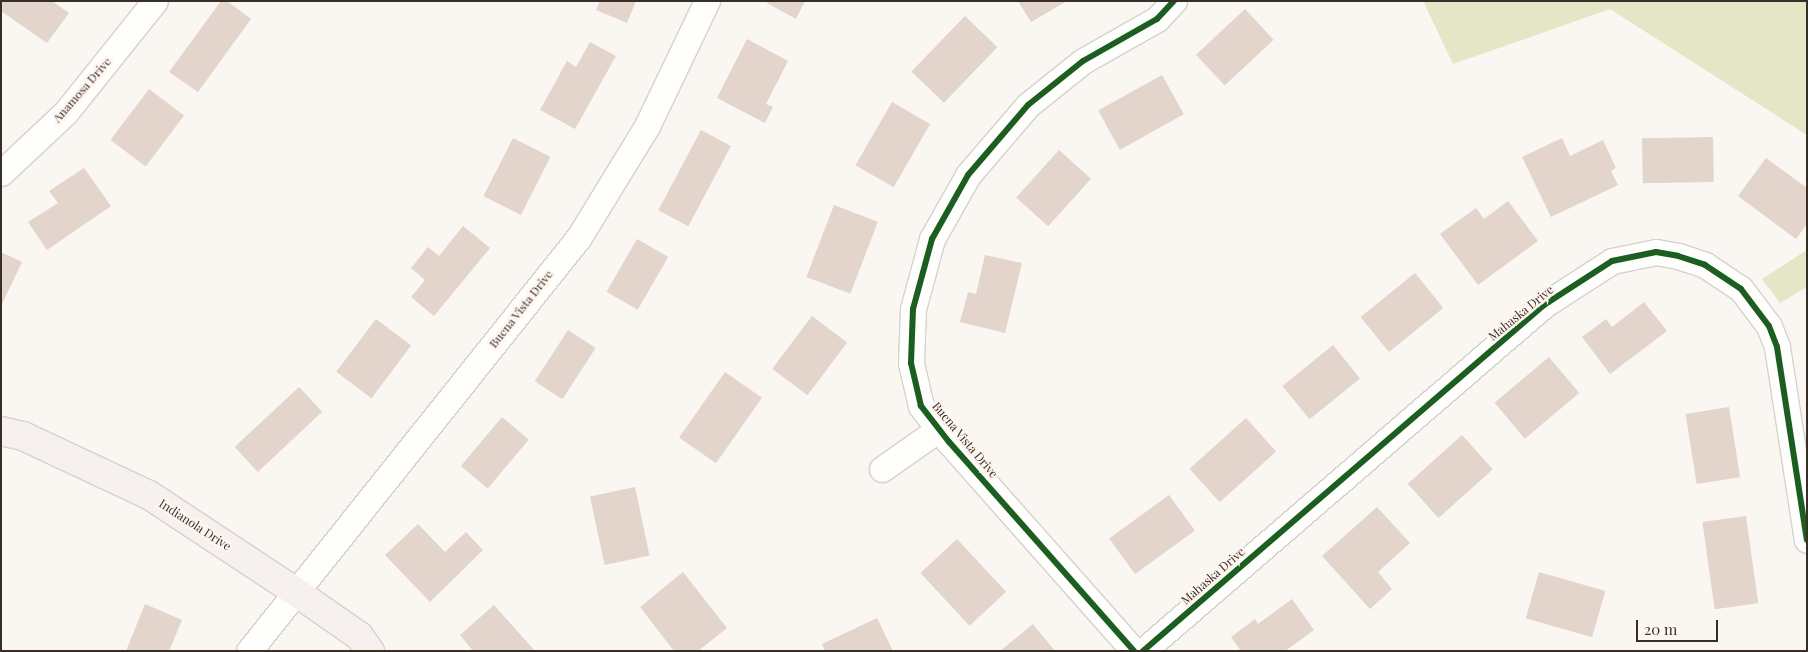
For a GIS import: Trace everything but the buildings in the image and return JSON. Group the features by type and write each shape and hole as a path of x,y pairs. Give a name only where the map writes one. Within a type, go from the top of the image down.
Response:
{"street":[{"name":"Buena Vista Drive","path":"249,651 579,237 647,126 707,1"},
{"name":"Buena Vista Drive","path":"1134,651 938,429 921,406 910,363 913,309 932,238 968,175 1028,105 1083,60 1157,18 1174,1"},
{"name":"Anamosa Drive","path":"1,173 66,112 143,6"},
{"name":"Mahaska Drive","path":"1144,651 1544,305 1612,261 1656,252 1678,256 1705,265 1741,289 1768,326 1777,347 1807,540"},
{"path":"882,469 938,429"},
{"name":"Indianola Drive","path":"1,431 23,436 149,494 359,636 370,651"}],"green space":[{"path":"1423,1 1807,1 1807,135 1610,9 1453,64"},
{"path":"1807,250 1807,287 1780,303 1762,279"}],"cycle path":[{"path":"1134,651 949,442 921,406 911,363 913,309 932,239 968,175 1028,105 1083,61 1157,19 1174,1"},
{"path":"1143,651 1544,305 1612,261 1656,252 1678,256 1705,265 1741,289 1769,326 1777,347 1807,540"}]}
